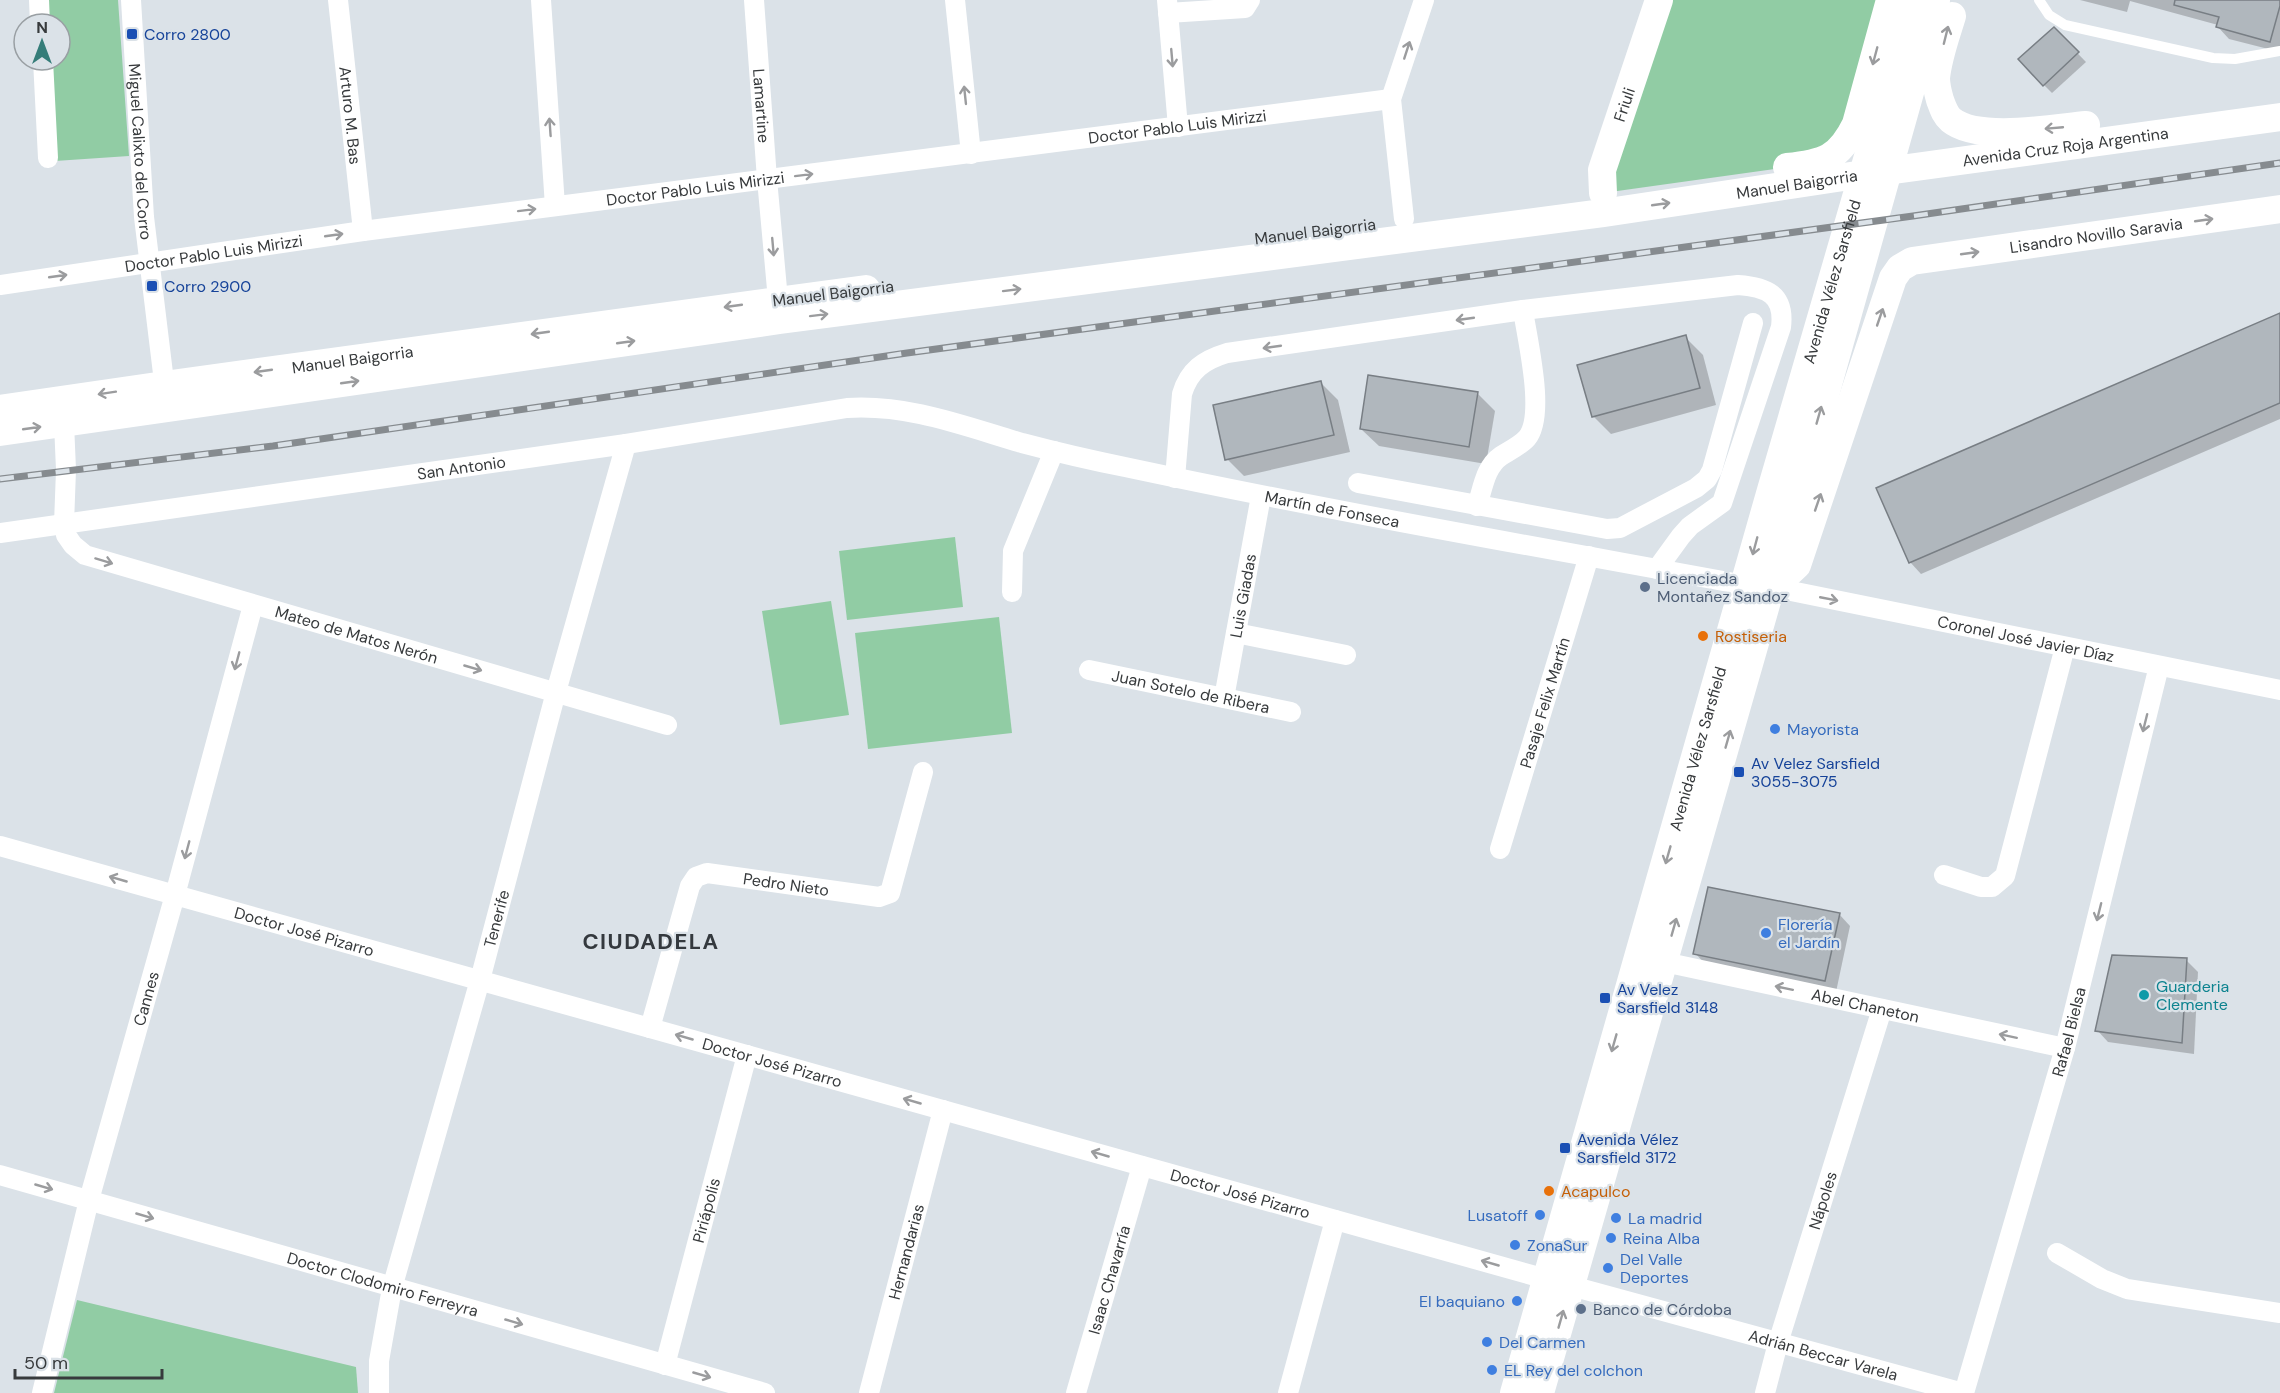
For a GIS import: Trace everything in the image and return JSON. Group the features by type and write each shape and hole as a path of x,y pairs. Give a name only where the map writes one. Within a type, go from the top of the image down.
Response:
{"main road":[{"name":"Friuli","path":"1603,203 1602,170 1659,0"},
{"path":"1759,171 1811,164 1841,150 1856,124 1890,0"},
{"name":"Avenida Vélez Sarsfield","path":"1889,124 1911,0"},
{"name":"Avenida Vélez Sarsfield","path":"1540,1393 1558,1282 1889,124 1936,0"},
{"path":"1956,0 1936,78 1937,92 1946,114 1952,121 1965,127 2006,133 2184,116 2280,111"},
{"name":"Avenida Cruz Roja Argentina","path":"1850,176 2280,117"},
{"name":"Manuel Baigorria","path":"0,432 64,412 1404,219 1603,203 1759,171 1807,170 1850,176"},
{"name":"Manuel Baigorria","path":"779,310 1603,203 1850,176"},
{"name":"Lisandro Novillo Saravia","path":"1758,586 1788,575 1797,564 1893,278 1900,268 1912,261 2280,209"},
{"name":"Manuel Baigorria","path":"0,409 64,412"},
{"name":"Avenida Vélez Sarsfield","path":"1514,1393 1558,1282 1664,962 1758,586"}],"street":[{"name":"Miguel Calixto del Corro","path":"131,0 144,217 166,397"},
{"name":"Arturo M. Bas","path":"338,0 363,231"},
{"path":"541,0 555,206"},
{"name":"Lamartine","path":"754,0 779,310"},
{"path":"955,0 971,154"},
{"path":"1178,127 1168,7 1245,8 1250,0"},
{"path":"1404,219 1391,99 1424,0"},
{"path":"44,72 48,158"},
{"name":"Doctor Pablo Luis Mirizzi","path":"0,285 363,231 1391,99"},
{"path":"1175,478 1182,394 1185,383 1190,373 1211,358 1227,353 1523,310 1738,285 1764,289 1774,296 1779,304 1782,316 1780,327 1722,503 1690,526 1657,569"},
{"path":"1478,506 1488,470 1497,459 1526,439 1532,429 1534,385 1523,310"},
{"path":"1358,483 1607,529 1628,525 1696,488 1707,479 1712,470 1753,323"},
{"name":"San Antonio","path":"0,533 626,444 847,408 894,408 923,414"},
{"path":"64,412 66,470 64,524"},
{"name":"Martín de Fonseca","path":"923,414 1054,452 1262,496 1758,586"},
{"name":"Tenerife","path":"379,1393 379,1361 392,1288 480,980 556,692 626,444"},
{"path":"1012,592 1012,552 1054,452"},
{"name":"Luis Giadas","path":"1224,698 1262,496"},
{"name":"Mateo de Matos Nerón","path":"64,524 69,540 85,555 667,725"},
{"name":"Pasaje Felix Martín","path":"1500,849 1589,556"},
{"name":"Coronel José Javier Díaz","path":"1758,586 2280,690"},
{"name":"Cannes","path":"42,1393 89,1200 175,895 253,605"},
{"path":"1236,633 1346,655"},
{"path":"1944,875 1981,887 1992,887 2005,876 2065,647"},
{"name":"Rafael Bielsa","path":"1964,1393 2065,1048 2159,666"},
{"name":"Juan Sotelo de Ribera","path":"1089,670 1291,712"},
{"name":"Pedro Nieto","path":"650,1028 690,885 696,877 707,873 879,897 890,893 923,772"},
{"name":"Doctor José Pizarro","path":"0,846 1558,1282"},
{"name":"Abel Chaneton","path":"1664,962 2065,1048"},
{"name":"Nápoles","path":"1765,1393 1778,1343 1882,1009"},
{"name":"Piriápolis","path":"665,1365 747,1055"},
{"name":"Hernandarias","path":"869,1393 943,1110"},
{"name":"Isaac Chavarría","path":"1076,1393 1142,1166"},
{"name":"Doctor Clodomiro Ferreyra","path":"0,1175 765,1393"},
{"path":"1288,1393 1335,1220"},
{"path":"2057,1253 2102,1279 2127,1289 2280,1313"},
{"name":"Adrián Beccar Varela","path":"1558,1282 1964,1393"}],"lane":[{"path":"2039,0 2049,15 2065,25 2213,58 2235,59 2280,51"}],"green space":[{"path":"46,0 118,0 129,156 55,161 50,72 72,72 72,12 46,12"},
{"path":"1659,0 1890,0 1856,124 1811,164 1603,193"},
{"path":"955,537 963,607 847,620 839,551"},
{"path":"831,601 849,715 780,725 762,611"},
{"path":"999,617 1012,733 868,749 855,633"},
{"path":"77,1300 356,1367 358,1393 54,1393"}],"building":[{"path":"2175,0 2280,0 2280,6 2270,42 2216,27 2219,17 2174,5"},
{"path":"2054,27 2079,52 2043,86 2018,59"},
{"path":"2280,313 2280,403 1909,563 1876,488"},
{"path":"1686,335 1700,388 1592,417 1577,365"},
{"path":"1368,375 1478,392 1469,447 1360,429"},
{"path":"1321,381 1334,435 1225,460 1213,405"},
{"name":"Florería el Jardín","path":"1708,887 1840,913 1825,981 1693,954"},
{"name":"Guarderia Clemente","path":"2112,955 2187,958 2182,1043 2095,1031"}],"railway":[{"path":"0,479 273,446 907,353 1913,216 2280,163"}],"place":[{"name":"Corro 2800","path":"132,34"},
{"name":"Corro 2900","path":"152,286"},
{"name":"Licenciada Montañez Sandoz","path":"1645,587"},
{"name":"Rostiseria","path":"1703,636"},
{"name":"Mayorista","path":"1775,729"},
{"name":"Av Velez Sarsfield 3055-3075","path":"1739,772"},
{"name":"Florería el Jardín","path":"1766,933"},
{"name":"Guarderia Clemente","path":"2144,995"},
{"name":"Av Velez Sarsfield 3148","path":"1605,998"},
{"name":"Avenida Vélez Sarsfield 3172","path":"1565,1148"},
{"name":"Acapulco","path":"1549,1191"},
{"name":"Lusatoff","path":"1540,1215"},
{"name":"La madrid","path":"1616,1218"},
{"name":"Reina Alba","path":"1611,1238"},
{"name":"ZonaSur","path":"1515,1245"},
{"name":"Del Valle Deportes","path":"1608,1268"},
{"name":"El baquiano","path":"1517,1301"},
{"name":"Banco de Córdoba","path":"1581,1309"},
{"name":"Del Carmen","path":"1487,1342"},
{"name":"EL Rey del colchon","path":"1492,1370"}],"district":[{"name":"CIUDADELA","path":"651,941"}]}
